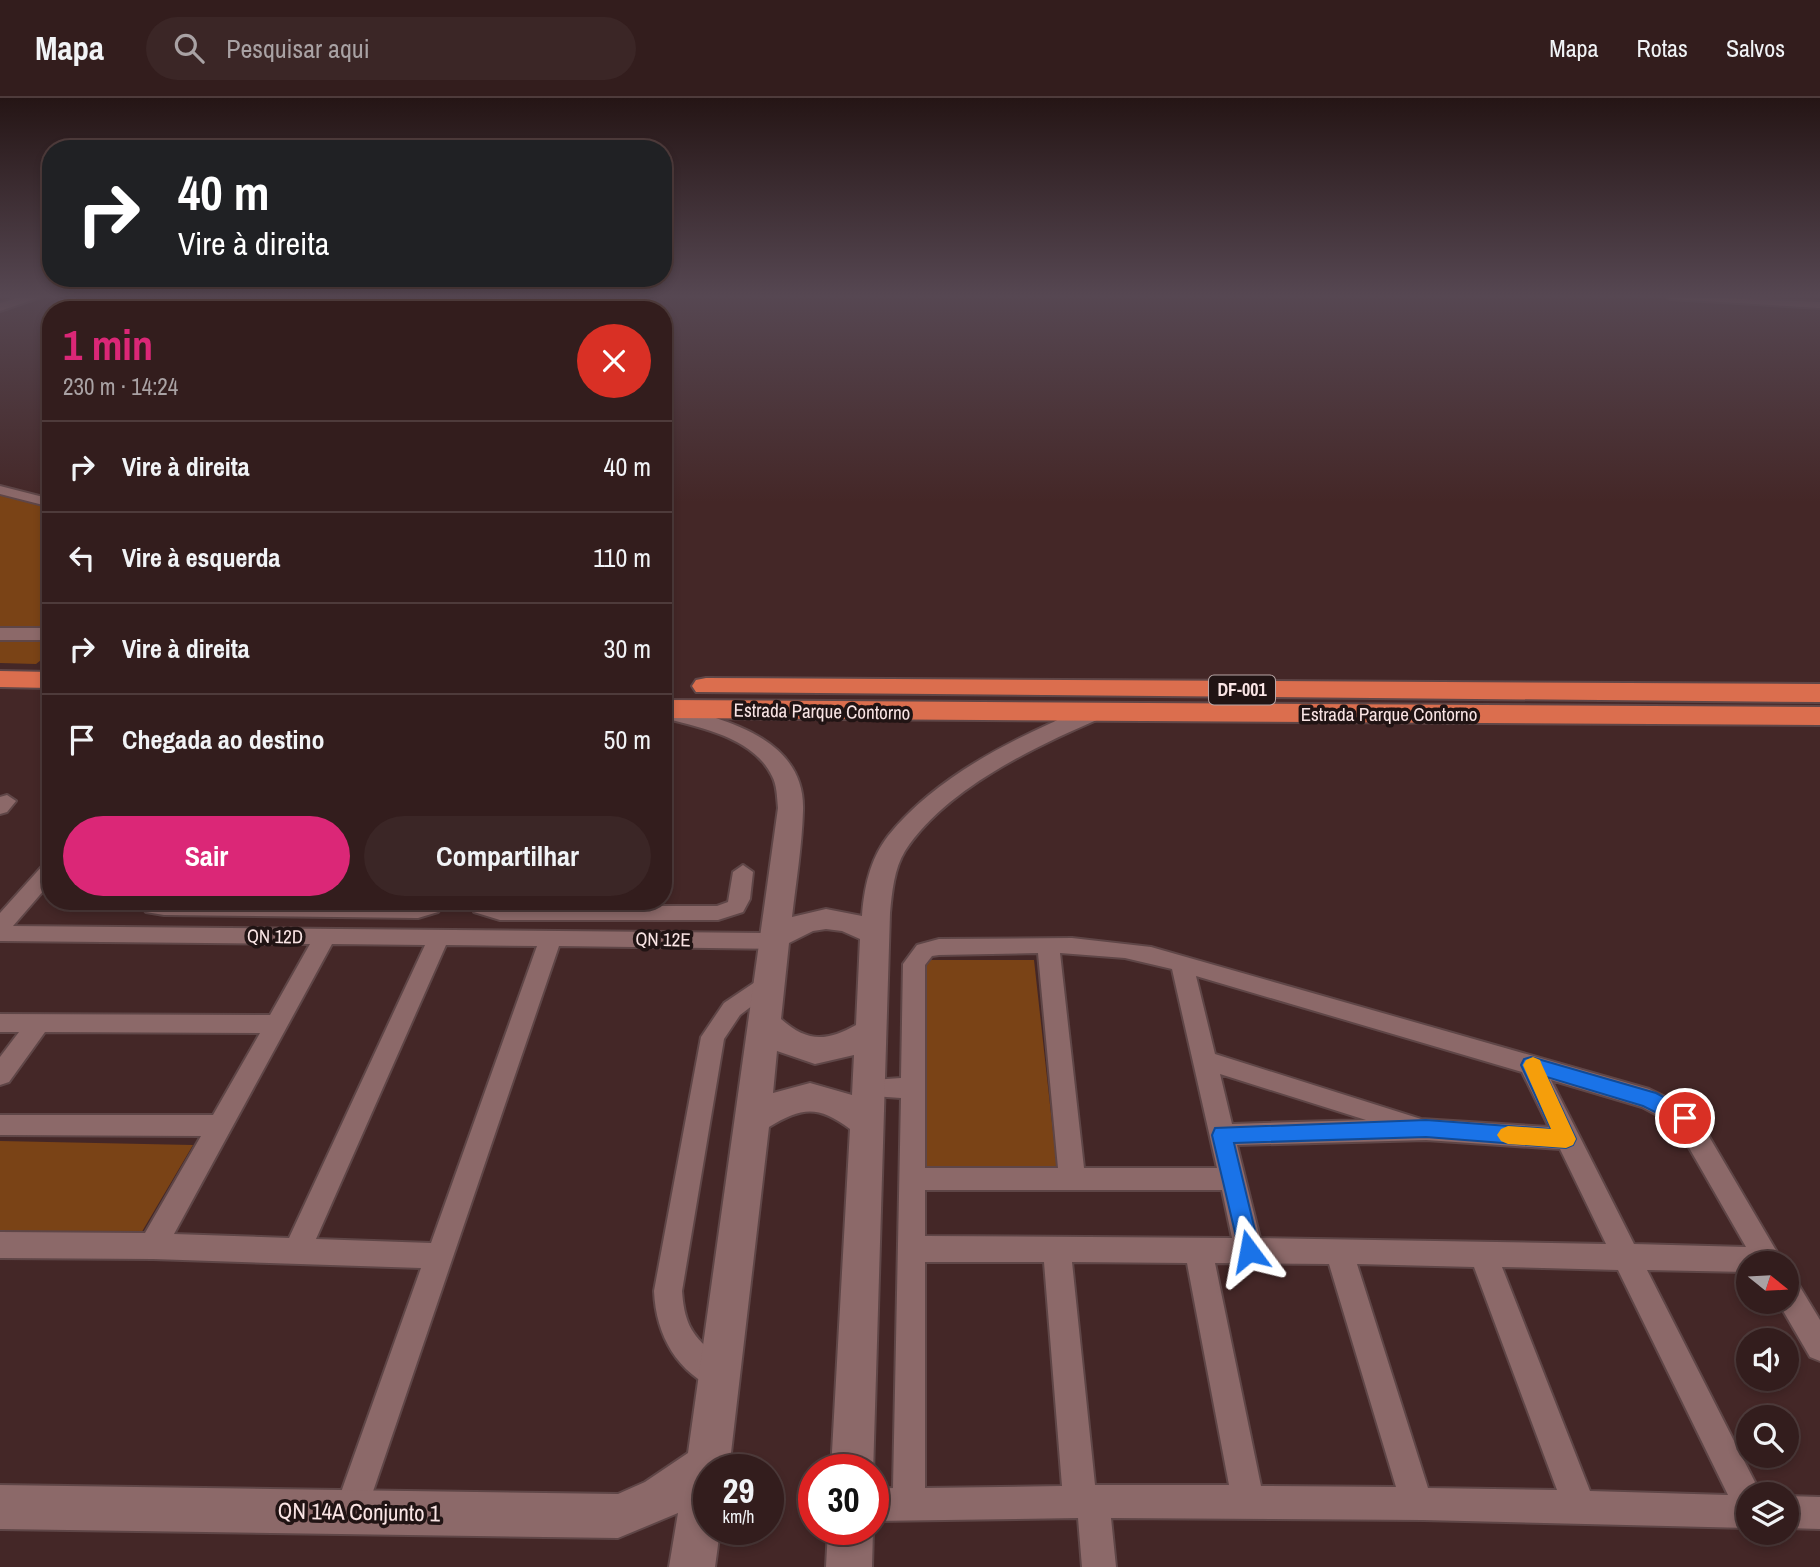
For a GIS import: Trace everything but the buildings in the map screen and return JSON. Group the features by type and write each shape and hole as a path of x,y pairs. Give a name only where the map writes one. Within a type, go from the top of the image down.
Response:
{"highway":[{"path":"0,679 42,680"},
{"name":"Estrada Parque Contorno","path":"672,686 1155,701 1820,716"},
{"name":"Estrada Parque Contorno","path":"672,710 1091,714 1155,701 1820,693"},
{"path":"0,702 42,703"}],"main road":[{"path":"0,634 42,634"},
{"path":"672,712 709,722 747,738 772,759 785,777 791,808 721,1377 707,1454"},
{"path":"854,1454 877,893 884,867 897,843 920,818 956,788 1007,753 1091,714"},
{"path":"776,939 818,918 855,923 876,934"},
{"path":"765,1024 781,1040 798,1049 816,1053 833,1051 870,1032"},
{"path":"753,1119 784,1100 807,1096 828,1097 845,1105 866,1122"},
{"name":"QN 14A Conjunto 1","path":"0,1507 618,1516 661,1498 693,1475"},
{"path":"692,1567 695,1545"},
{"path":"849,1567 850,1545"}],"street":[{"path":"0,490 42,501"},
{"path":"492,910 730,912 740,899 743,872"},
{"path":"0,927 42,879"},
{"path":"272,935 287,910"},
{"path":"375,910 421,910"},
{"path":"594,937 601,912"},
{"name":"QN 12D","path":"0,933 551,938"},
{"path":"153,1246 325,937"},
{"path":"297,1251 439,937"},
{"path":"350,1512 551,938"},
{"name":"QN 12E","path":"551,938 776,939"},
{"path":"1048,946 1072,1177"},
{"path":"908,1504 914,964 917,956 925,950 939,947 1116,948 1649,1099 1685,1118 1763,1251"},
{"path":"1182,965 1249,1251"},
{"path":"721,1377 690,1355 677,1340 668,1316 668,1292 713,1037 732,1009 770,981"},
{"path":"0,1023 277,1024"},
{"path":"0,1075 39,1023"},
{"path":"1205,1060 1426,1129"},
{"path":"1531,1065 1738,1482"},
{"path":"867,1088 913,1088"},
{"path":"0,1125 220,1126"},
{"path":"1222,1135 1426,1129 1566,1139"},
{"path":"911,1179 1232,1179"},
{"path":"0,1245 153,1246 439,1256"},
{"path":"909,1249 1339,1251 1736,1261"},
{"path":"1057,1249 1087,1502 1099,1567"},
{"path":"1199,1251 1249,1504"},
{"path":"1339,1251 1418,1506"},
{"path":"1483,1255 1580,1507"},
{"path":"1799,1308 1816,1333"},
{"path":"889,1505 1087,1502 1580,1507 1736,1512"},
{"path":"1799,1513 1820,1513"}],"shaded area":[{"path":"0,492 42,503 42,659 36,664 0,663"},
{"path":"923,960 1034,960 1057,1168 925,1168"},
{"path":"0,1141 193,1145 140,1235 0,1231"}],"slow traffic":[{"path":"1508,1135 1566,1139 1533,1065"}],"route":[{"path":"1249,1251 1222,1135 1426,1129 1566,1139 1531,1065 1649,1099 1685,1118"}]}
